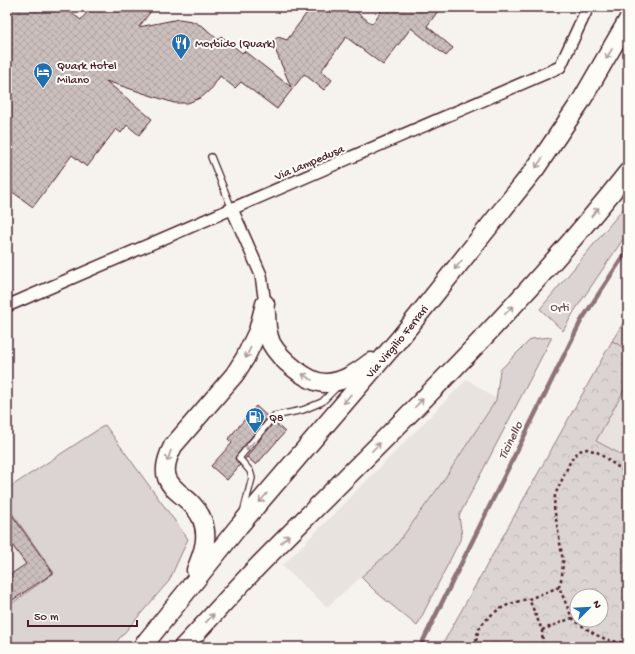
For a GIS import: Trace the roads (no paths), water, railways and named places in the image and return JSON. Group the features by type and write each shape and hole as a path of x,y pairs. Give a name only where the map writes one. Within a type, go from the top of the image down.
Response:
{"main road":[{"name":"Via Virgilio Ferrari","path":"142,647 190,585 239,526 400,338 535,169 581,101 628,20"},
{"path":"184,647 257,567 392,431 539,278 628,172"},
{"path":"265,304 267,330 271,343 279,354 305,377 320,383 335,382 347,378 361,369 400,338"},
{"path":"190,585 205,549 204,528 201,517 195,509 174,490 169,481 166,469 168,457 173,446 235,374 245,358 258,330 265,304"}],"street":[{"name":"Via Lampedusa","path":"7,306 560,67 588,7"},
{"path":"232,209 261,275 265,304"}],"lane":[{"path":"211,157 232,209"},
{"path":"239,526 252,478 250,471 240,458 274,416 303,410 322,402 347,378"}],"waterway":[{"name":"Ticinello","path":"420,647 581,321 628,249"}],"place":[{"name":"Morbido (Quark)","path":"181,60"},
{"name":"Quark Hotel Milano","path":"43,89"},
{"name":"Q8","path":"255,434"}],"park label":[{"name":"Orti","path":"560,307"}]}
